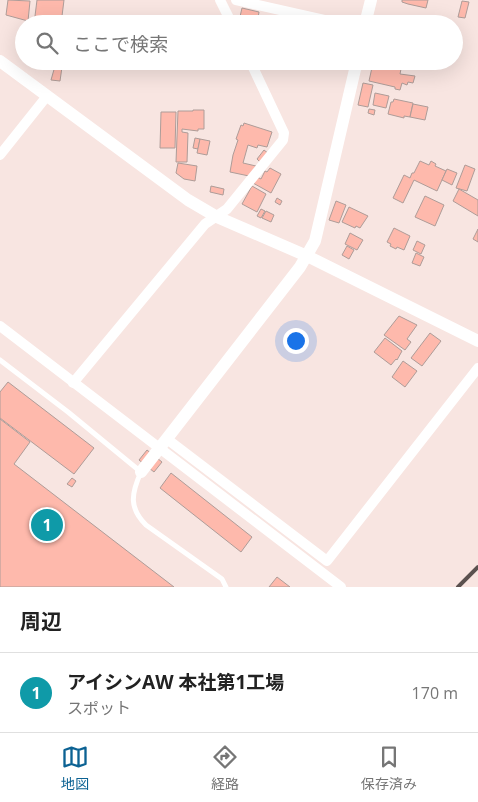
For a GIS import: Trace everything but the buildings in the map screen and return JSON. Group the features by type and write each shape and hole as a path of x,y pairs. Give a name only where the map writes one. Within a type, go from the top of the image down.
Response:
{"street":[{"path":"220,0 228,15"},
{"path":"236,0 302,15"},
{"path":"367,15 371,0"},
{"path":"0,61 188,200 217,217 307,256 478,341"},
{"path":"73,383 205,224 227,209 284,136 254,70"},
{"path":"141,472 300,267 315,241 355,70"},
{"path":"0,155 46,96"},
{"path":"0,326 73,383 163,444 327,561 478,368"},
{"path":"163,444 341,587"}],"lane":[{"path":"0,360 68,412 141,472 134,497 134,508 139,518 222,579 226,587"}],"railway":[{"path":"458,587 478,567"}],"place":[{"name":"アイシンAW 本社第1工場","path":"47,525"}]}
